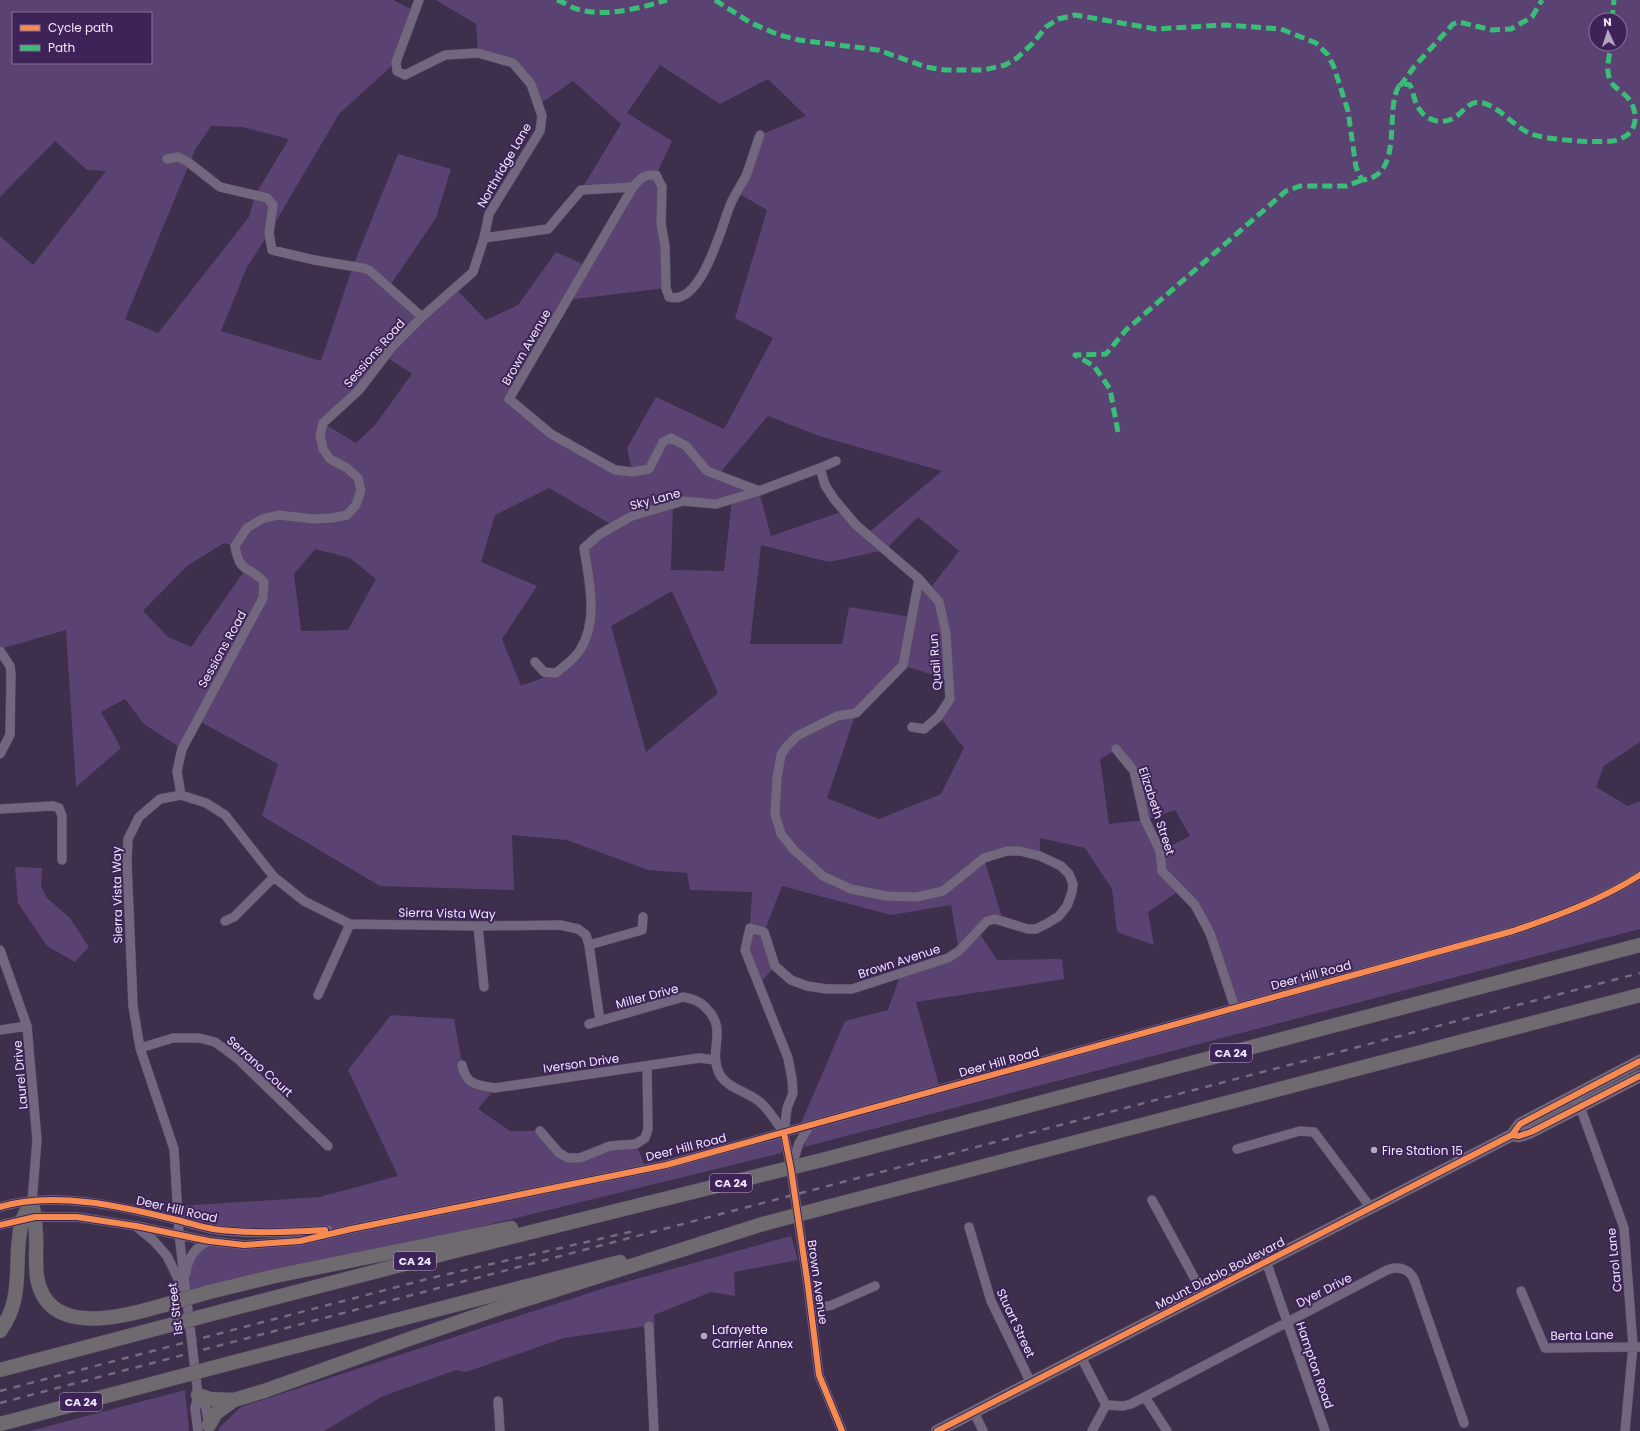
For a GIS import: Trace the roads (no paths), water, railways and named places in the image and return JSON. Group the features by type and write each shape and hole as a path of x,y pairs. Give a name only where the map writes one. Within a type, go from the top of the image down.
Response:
{"highway":[{"name":"CA 24","path":"0,1370 223,1311 822,1160 1640,945"},
{"name":"CA 24","path":"0,1424 587,1270 705,1242 763,1224 831,1206 1640,995"},
{"path":"32,1202 29,1218 36,1272 38,1282 45,1297 57,1309 74,1317 93,1319 125,1315 267,1277 467,1236 609,1213"},
{"path":"0,1331 12,1311 16,1296 20,1232 29,1218"},
{"path":"198,1395 210,1399 234,1400 264,1391 494,1310 705,1242"},
{"path":"206,1429 216,1413 234,1400"}],"main road":[{"name":"Mount Diablo Boulevard","path":"937,1431 1512,1135 1520,1124 1640,1061"},
{"name":"Mount Diablo Boulevard","path":"1512,1135 1519,1136 1531,1132 1640,1076"}],"street":[{"name":"Northridge Lane","path":"419,0 396,62 398,71 405,75 445,55 478,53 513,63 531,84 542,116 540,131 489,214 484,238 473,272 422,317"},
{"path":"484,238 548,229 581,190 633,187 642,177 656,174 662,187 661,224 665,246 666,288 669,297 678,298 697,283 708,266 731,203 746,176 760,135"},
{"name":"Sessions Road","path":"167,159 178,157 188,162 220,188 267,198 273,205 269,234 272,250 314,260 369,270 422,317 392,347 359,390 323,423 320,435 323,449 330,459 347,468 358,478 361,490 356,505 347,515 332,518 314,519 278,515 262,518 247,528 236,546 238,561 246,570 256,574 264,582 263,598 182,749 177,771 181,795"},
{"name":"Brown Avenue","path":"633,187 509,400 551,434 616,470 632,472 649,469 663,442 671,438 686,446 707,471 759,491"},
{"name":"Sky Lane","path":"535,662 544,672 556,673 580,652 589,635 591,617 590,586 584,548 600,534 632,516 683,502 716,504 759,491 836,461"},
{"path":"820,468 826,485 834,499 856,525 919,579"},
{"name":"Brown Avenue","path":"842,1431 819,1375 791,1169 784,1132 787,1108 793,1093 792,1079 788,1058 746,950 750,928 764,932 775,966 791,980 807,986 827,989 852,989 948,958 959,951 987,921 995,919 1028,929 1036,929 1059,916 1067,906 1073,884 1069,874 1061,866 1040,856 1020,851 1007,851 984,858 943,891 917,897 886,896 851,890 823,876 794,850 781,834 775,814 777,778 781,755 787,746 797,736 837,716 856,713 902,665 919,579"},
{"name":"Quail Run","path":"912,727 924,729 939,716 950,699 946,633 939,602 919,579"},
{"path":"0,651 10,666 11,674 10,735 0,754"},
{"name":"Elizabeth Street","path":"1116,750 1134,771 1145,820 1160,851 1162,872 1195,905 1210,933 1234,1008"},
{"name":"Sierra Vista Way","path":"178,1220 174,1149 140,1048 134,1006 126,862 128,839 139,817 160,799 181,795 206,803 225,815 274,877 304,902 350,924 478,926 560,925 578,928 586,935 589,945"},
{"path":"0,809 53,806 59,808 62,816 62,860"},
{"name":"Deer Hill Road","path":"0,1225 29,1218 77,1217 136,1226 209,1241 244,1245 300,1241 351,1229 666,1165 1513,931 1560,914 1604,895 1640,875"},
{"path":"225,921 234,917 274,877"},
{"path":"589,945 642,930 643,917"},
{"path":"318,995 350,924"},
{"path":"478,926 484,987"},
{"name":"Miller Drive","path":"589,945 600,1021"},
{"name":"Laurel Drive","path":"0,950 28,1026 37,1140 32,1202"},
{"name":"Miller Drive","path":"589,1024 683,997 694,999 704,1005 712,1013 717,1025 715,1060 719,1074 729,1084 761,1103 784,1132"},
{"path":"0,1030 28,1026"},
{"name":"Serrano Court","path":"140,1048 173,1038 199,1038 215,1042 238,1059 328,1146"},
{"name":"Iverson Drive","path":"462,1065 464,1075 476,1085 495,1088 699,1058 715,1060"},
{"path":"540,1131 559,1153 568,1158 580,1158 610,1146 636,1144 645,1138 648,1129 647,1066"},
{"name":"Carol Lane","path":"1575,1095 1624,1228 1637,1346 1625,1431"},
{"path":"791,1169 800,1143 810,1125"},
{"path":"1237,1149 1300,1131 1314,1132 1371,1208"},
{"name":"Deer Hill Road","path":"0,1207 57,1200 82,1202 134,1210 212,1229 299,1232 351,1229"},
{"path":"1152,1200 1203,1294"},
{"name":"1st Street","path":"178,1220 184,1289 198,1395 195,1408 206,1429"},
{"path":"136,1226 154,1241 167,1256 184,1289"},
{"name":"Stuart Street","path":"969,1227 991,1301 1032,1383"},
{"path":"184,1289 186,1267 192,1253 199,1246 209,1241"},
{"name":"Hampton Road","path":"1266,1261 1325,1431"},
{"name":"Dyer Drive","path":"1106,1405 1123,1406 1145,1397 1387,1270 1398,1268 1408,1271 1414,1280 1464,1423"},
{"path":"811,1310 832,1305 875,1286"},
{"name":"Berta Lane","path":"1521,1291 1545,1348 1637,1346"},
{"path":"649,1326 654,1431"},
{"path":"1081,1357 1106,1405 1092,1431"},
{"path":"1145,1397 1167,1431"},
{"path":"498,1401 500,1431"},
{"path":"974,1412 983,1431"}],"railway":[{"path":"0,1403 1640,973"},
{"path":"0,1391 431,1278 634,1231"}],"place":[{"name":"Fire Station 15","path":"1374,1150"},
{"name":"Lafayette Carrier Annex","path":"704,1336"}]}
